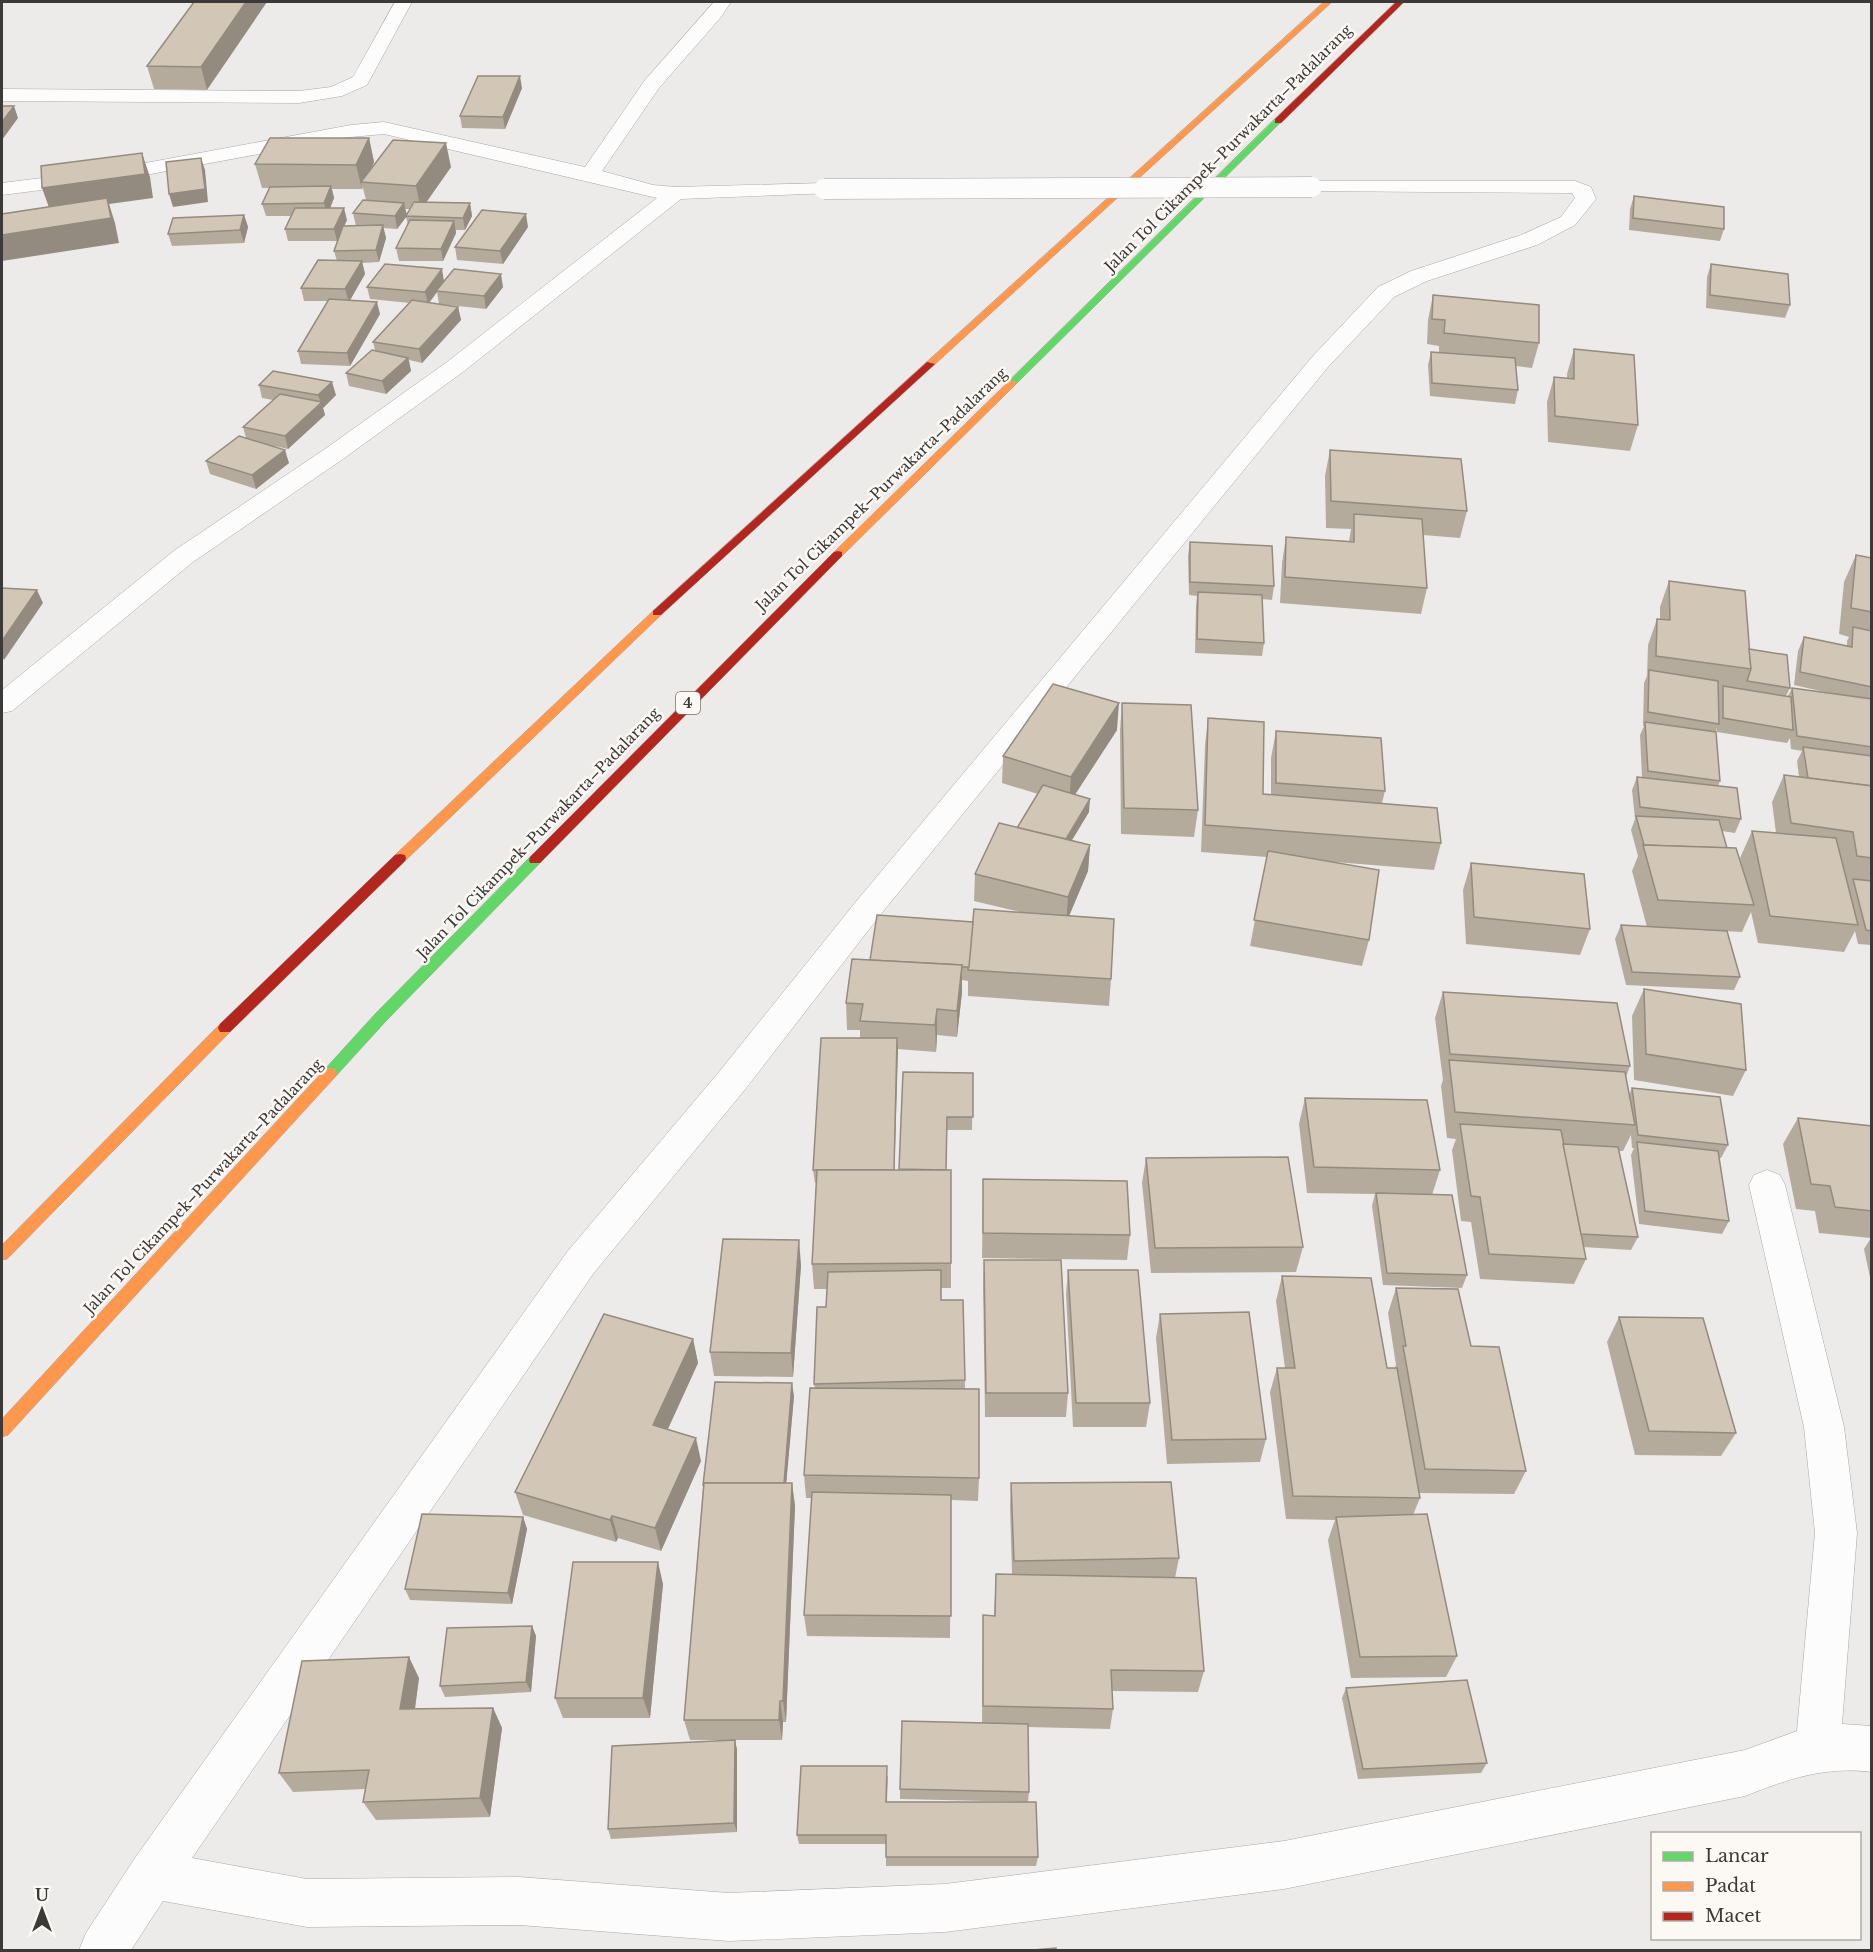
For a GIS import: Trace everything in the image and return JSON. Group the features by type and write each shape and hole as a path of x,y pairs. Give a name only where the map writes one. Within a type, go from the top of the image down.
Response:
{"highway":[{"path":"2,1254 279,973 664,606 1328,2"},
{"name":"Jalan Tol Cikampek–Purwakarta–Padalarang","path":"2,1430 397,1000 753,637 1400,2"}],"street":[{"path":"2,95 299,97 335,92 360,81 403,2"},
{"path":"590,174 652,84 715,13 722,2"},
{"path":"2,189 113,175 351,131 384,128 590,174 652,191 676,193 824,189 1575,187 1584,191 1586,199 1569,221 1529,240 1427,273 1386,292 1320,362 870,906 731,1082 580,1263 152,1875 103,1950"},
{"path":"2,704 184,556 334,454 455,367 676,193"},
{"path":"1767,1185 1824,1427 1836,1533 1818,1747"},
{"path":"152,1875 307,1903 519,1901 729,1917 945,1908 1284,1865 1745,1773 1818,1747 1850,1745 1872,1749"}],"building":[{"path":"194,2 246,2 201,67 147,66"},
{"path":"478,76 520,76 503,117 460,116"},
{"path":"2,106 14,106 2,122"},
{"path":"270,138 369,138 356,165 255,164"},
{"path":"393,140 446,143 416,186 361,182"},
{"path":"142,153 145,174 42,188 41,166"},
{"path":"201,158 205,189 169,194 166,162"},
{"path":"331,186 324,203 262,204 270,187"},
{"path":"1634,196 1724,207 1724,229 1633,218"},
{"path":"107,198 111,218 2,235 2,214"},
{"path":"363,200 404,203 395,216 353,213"},
{"path":"414,202 470,203 463,218 406,216"},
{"path":"295,208 344,208 334,229 285,229"},
{"path":"482,210 526,214 500,251 455,247"},
{"path":"244,215 240,230 168,234 173,218"},
{"path":"410,220 454,221 441,249 396,248"},
{"path":"383,225 376,250 334,251 343,226"},
{"path":"318,260 362,261 345,289 301,288"},
{"path":"385,264 442,269 425,292 367,287"},
{"path":"1711,264 1788,274 1790,305 1710,295"},
{"path":"454,269 501,274 484,296 436,291"},
{"path":"1433,295 1539,305 1539,343 1444,333 1445,320 1432,319"},
{"path":"329,299 377,302 347,353 298,351"},
{"path":"412,300 458,307 419,349 373,342"},
{"path":"1574,349 1634,355 1638,425 1555,416 1554,377 1574,379"},
{"path":"372,350 408,358 382,381 346,373"},
{"path":"1431,352 1515,358 1518,390 1432,383"},
{"path":"273,371 332,382 318,395 259,385"},
{"path":"280,394 322,402 285,436 243,427"},
{"path":"239,436 285,450 252,475 206,461"},
{"path":"1330,450 1461,459 1467,511 1331,501"},
{"path":"1354,514 1422,519 1427,588 1285,577 1286,537 1354,542"},
{"path":"1190,542 1272,546 1274,586 1190,582"},
{"path":"1856,555 1872,558 1872,612 1851,608"},
{"path":"1669,581 1745,591 1751,669 1656,656 1657,619 1670,620"},
{"path":"2,588 37,590 2,641"},
{"path":"1198,592 1262,595 1264,643 1197,639"},
{"path":"1853,627 1872,631 1872,687 1800,672 1804,637 1852,647"},
{"path":"1749,649 1787,655 1790,688 1747,681 1751,669"},
{"path":"1649,670 1718,681 1719,724 1648,712"},
{"path":"1053,684 1119,703 1071,777 1003,756"},
{"path":"1723,686 1791,697 1793,730 1723,718"},
{"path":"1792,688 1872,699 1872,747 1797,736"},
{"path":"1122,703 1191,705 1198,810 1124,808"},
{"path":"1208,718 1264,722 1263,794 1437,808 1441,843 1205,825"},
{"path":"1645,722 1716,732 1720,781 1648,771"},
{"path":"1276,731 1381,738 1385,791 1276,783"},
{"path":"1803,747 1872,756 1872,786 1808,778"},
{"path":"1784,775 1872,786 1872,858 1857,856 1853,832 1791,823"},
{"path":"1637,777 1737,788 1741,819 1640,807"},
{"path":"1043,785 1090,799 1066,839 1017,828"},
{"path":"1636,816 1719,820 1727,848 1644,845"},
{"path":"999,823 1090,845 1068,897 975,874"},
{"path":"1752,831 1836,838 1858,925 1770,916"},
{"path":"1643,845 1736,848 1754,905 1658,900"},
{"path":"1268,851 1379,870 1369,940 1254,920"},
{"path":"1471,863 1584,874 1590,929 1474,917"},
{"path":"1853,879 1872,881 1872,931 1866,930"},
{"path":"974,909 1114,919 1111,979 968,970"},
{"path":"877,915 973,922 969,967 870,960"},
{"path":"1621,925 1727,931 1740,977 1632,972"},
{"path":"852,959 962,965 957,1011 937,1009 935,1025 860,1021 863,1004 846,1003"},
{"path":"1644,989 1741,1004 1746,1070 1646,1054"},
{"path":"1443,992 1617,1003 1630,1066 1450,1054"},
{"path":"821,1038 897,1038 894,1170 813,1170"},
{"path":"1449,1060 1625,1072 1635,1125 1455,1112"},
{"path":"903,1072 973,1073 973,1117 947,1117 946,1170 899,1169"},
{"path":"1632,1088 1720,1097 1728,1145 1638,1135"},
{"path":"1305,1098 1427,1100 1440,1170 1314,1167"},
{"path":"1798,1118 1872,1126 1872,1211 1835,1207 1830,1186 1811,1184"},
{"path":"1460,1124 1561,1130 1586,1259 1489,1254 1480,1197 1471,1196"},
{"path":"1637,1142 1718,1151 1729,1221 1645,1211"},
{"path":"1563,1144 1618,1147 1638,1237 1581,1234"},
{"path":"1288,1157 1303,1247 1155,1248 1146,1158"},
{"path":"817,1170 951,1170 951,1263 812,1264"},
{"path":"983,1179 1127,1181 1130,1235 983,1233"},
{"path":"1376,1193 1452,1195 1467,1275 1387,1273"},
{"path":"723,1239 799,1240 791,1353 710,1352"},
{"path":"984,1260 1061,1260 1068,1393 986,1393"},
{"path":"941,1270 941,1300 963,1300 965,1380 814,1384 817,1307 826,1307 828,1272"},
{"path":"1068,1270 1138,1270 1150,1403 1076,1403"},
{"path":"1282,1276 1371,1278 1387,1368 1397,1368 1420,1498 1293,1496 1277,1368 1295,1368"},
{"path":"1396,1288 1458,1289 1471,1346 1499,1347 1526,1471 1425,1469 1403,1346 1406,1346"},
{"path":"1249,1312 1266,1439 1172,1440 1160,1314"},
{"path":"604,1314 693,1339 653,1425 696,1438 655,1528 612,1516 610,1520 515,1492"},
{"path":"1619,1317 1703,1318 1736,1433 1649,1431"},
{"path":"715,1382 792,1383 784,1483 704,1483 703,1485"},
{"path":"810,1388 979,1389 979,1478 804,1475"},
{"path":"1171,1482 1179,1558 1014,1561 1011,1483"},
{"path":"704,1483 792,1483 783,1701 780,1701 779,1720 684,1720"},
{"path":"812,1492 951,1495 951,1616 804,1615"},
{"path":"422,1514 523,1517 508,1593 405,1589"},
{"path":"1427,1514 1457,1656 1360,1657 1336,1517"},
{"path":"573,1562 658,1562 643,1698 555,1698"},
{"path":"996,1574 1196,1578 1204,1671 1111,1670 1113,1709 983,1706 983,1615 995,1616"},
{"path":"532,1626 526,1682 440,1686 447,1628"},
{"path":"409,1657 400,1709 493,1708 480,1798 363,1802 369,1770 279,1773 302,1661"},
{"path":"1467,1680 1487,1763 1363,1769 1346,1688"},
{"path":"902,1721 1028,1724 1029,1792 900,1789"},
{"path":"735,1740 734,1823 608,1829 612,1746"},
{"path":"801,1766 887,1766 886,1802 1036,1802 1038,1857 886,1857 886,1835 797,1835"},
{"path":"1056,1948 1056,1950 1033,1950"}],"traffic: fast":[{"path":"1012,383 1278,121"},
{"path":"330,1073 381,1017 535,860"}],"traffic: slow":[{"path":"930,364 1328,2"},
{"path":"838,554 1012,383"},
{"path":"400,858 657,613"},
{"path":"2,1254 225,1028"},
{"path":"2,1430 330,1073"}],"traffic: jam":[{"path":"1278,121 1400,2"},
{"path":"657,613 930,364"},
{"path":"535,860 838,554"},
{"path":"225,1028 400,858"}]}
